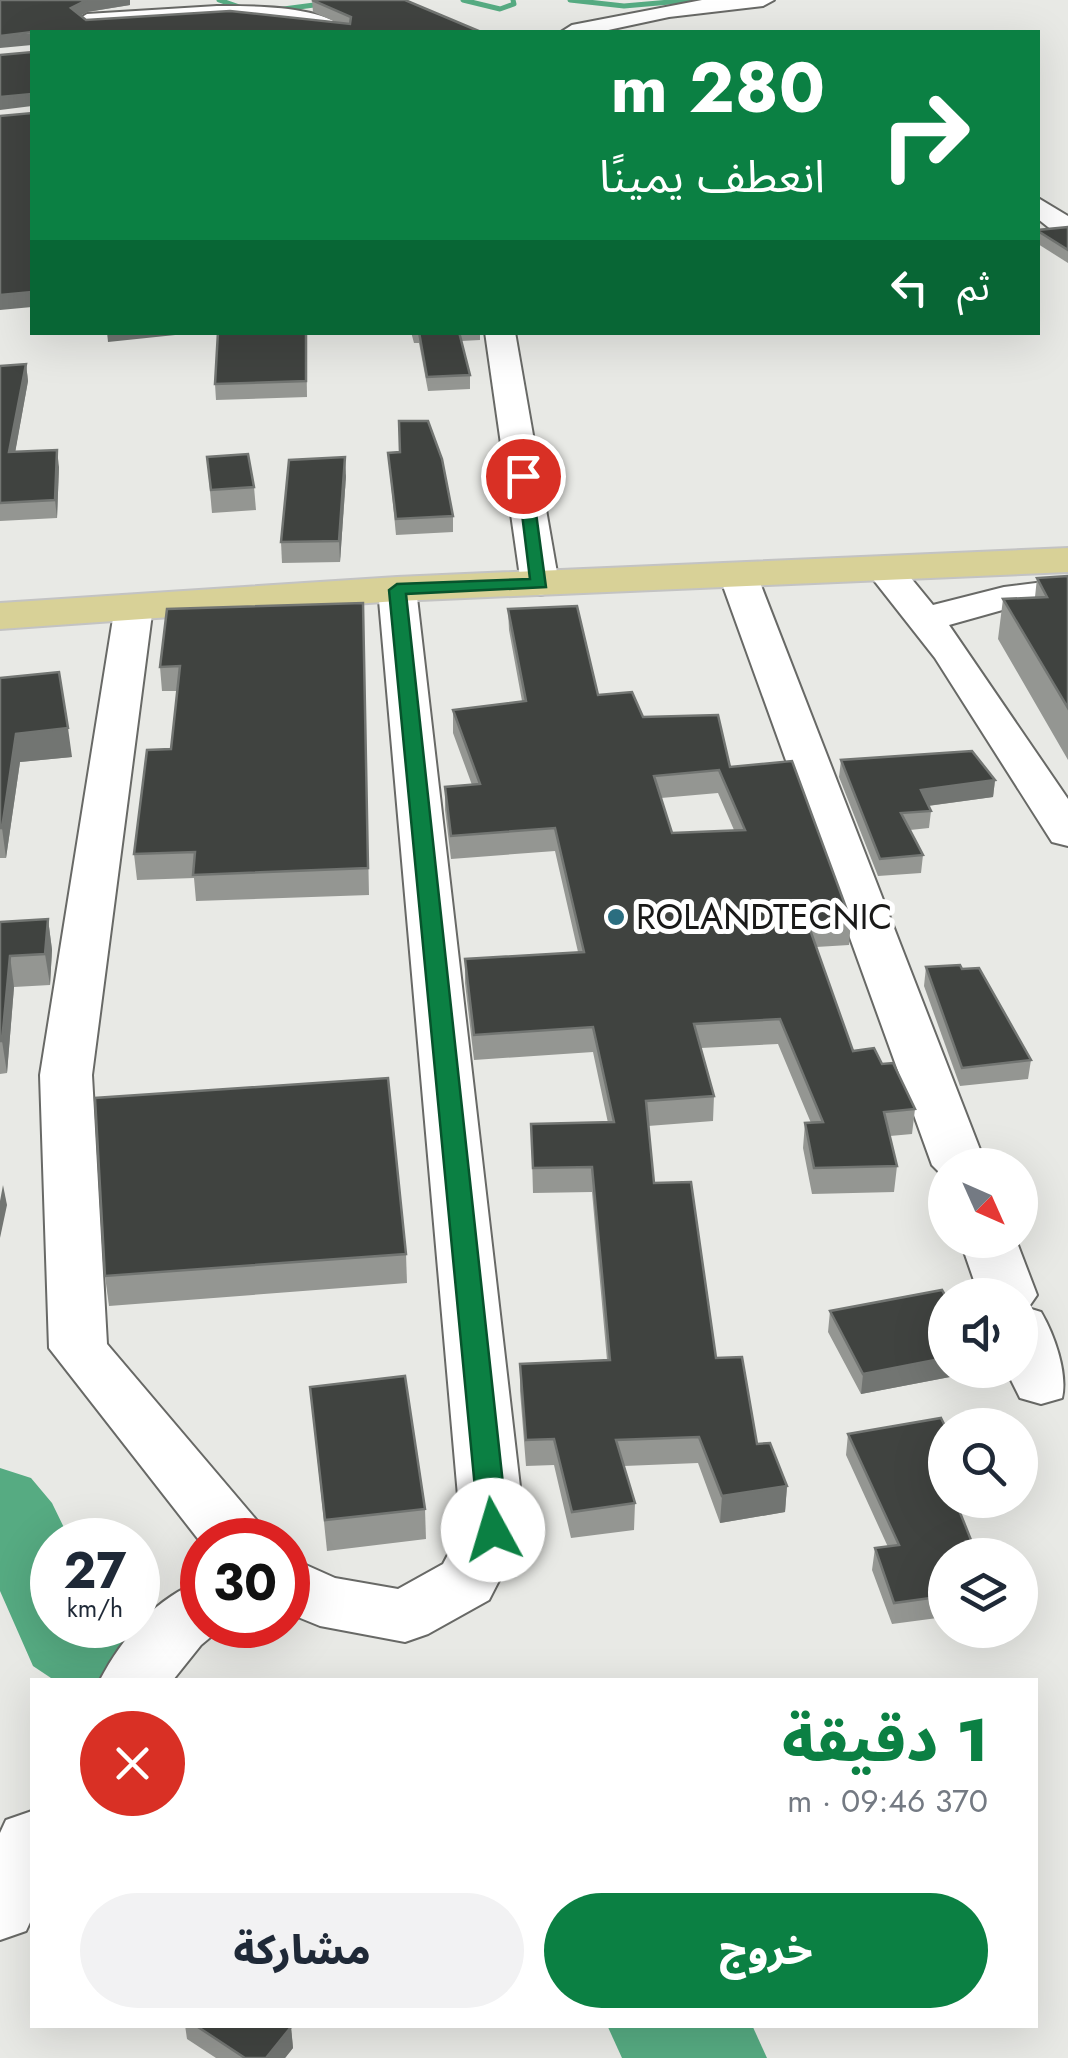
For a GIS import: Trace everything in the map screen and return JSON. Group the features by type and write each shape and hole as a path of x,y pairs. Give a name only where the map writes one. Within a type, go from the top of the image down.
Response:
{"main road":[{"path":"0,616 397,590 1068,560"}],"street":[{"path":"581,30 669,10 764,0"},
{"path":"87,21 226,11 310,16 335,30"},
{"path":"1040,197 1068,197"},
{"path":"1040,208 1068,229"},
{"path":"500,335 540,584"},
{"path":"884,569 951,652 1068,832"},
{"path":"738,575 954,1148"},
{"path":"310,1595 320,1601 405,1616 466,1582 493,1530 397,590"},
{"path":"925,619 1004,598 1068,590"},
{"path":"134,606 66,1075 78,1348 218,1518"},
{"path":"1038,1373 1042,1383"},
{"path":"136,1678 180,1628"},
{"path":"0,1908 30,1846"}],"building":[{"path":"0,0 87,0 71,8 86,20 230,11 350,24 351,17 312,0 405,0 476,30 30,30 0,36"},
{"path":"30,52 30,94 0,97 0,55"},
{"path":"30,113 30,292 0,295 0,116"},
{"path":"1068,227 1068,250 1040,232"},
{"path":"218,335 306,335 306,381 215,384"},
{"path":"420,335 460,335 470,375 427,377"},
{"path":"26,364 9,452 57,450 55,500 0,503 0,366"},
{"path":"399,421 428,421 442,459 453,516 396,519 388,453 400,452"},
{"path":"248,454 254,487 211,490 207,457"},
{"path":"345,457 339,541 281,542 289,460"},
{"path":"1068,576 1068,708 1003,599 1047,597 1037,578"},
{"path":"363,603 368,868 193,875 195,852 134,854 147,750 171,749 180,666 160,667 167,609"},
{"path":"577,606 598,695 632,692 643,717 718,715 730,767 792,761 851,921 808,924 853,1051 874,1048 882,1064 893,1063 915,1109 884,1112 897,1166 814,1168 805,1123 823,1122 780,1019 694,1024 714,1096 646,1101 654,1183 691,1182 716,1358 742,1357 757,1444 770,1443 787,1486 722,1496 699,1437 616,1440 635,1503 572,1512 554,1439 526,1440 520,1364 610,1360 592,1167 533,1168 531,1124 614,1122 593,1027 474,1035 465,959 584,952 555,828 451,836 445,787 480,784 453,710 526,701 508,609","holes":["719,770 745,830 672,833 654,776"]},
{"path":"59,672 68,728 16,734 0,828 0,678"},
{"path":"972,751 995,780 921,790 931,811 901,813 923,855 880,859 841,760"},
{"path":"48,919 45,954 10,956 0,1041 0,922"},
{"path":"960,965 962,969 979,968 1031,1060 962,1068 926,967"},
{"path":"388,1078 406,1254 105,1276 95,1098"},
{"path":"928,1293 928,1361 863,1374 830,1311"},
{"path":"405,1376 425,1509 325,1520 310,1387"},
{"path":"928,1420 928,1518 962,1518 970,1538 928,1538 928,1598 894,1603 875,1548 899,1545 848,1434"},
{"path":"200,2028 290,2028 266,2058 245,2058"}],"waterway":[{"path":"219,0 248,10"},
{"path":"276,10 352,0"},
{"path":"463,0 500,9 514,4 513,0"},
{"path":"570,0 624,6 693,0"},
{"path":"0,1501 20,1527 30,1552"},
{"path":"78,1648 125,1678"},
{"path":"666,2028 712,2058"}],"place":[{"name":"ROLANDTECNIC","path":"616,917"}],"route":[{"path":"493,1530 397,590 540,584 523,476"}]}
